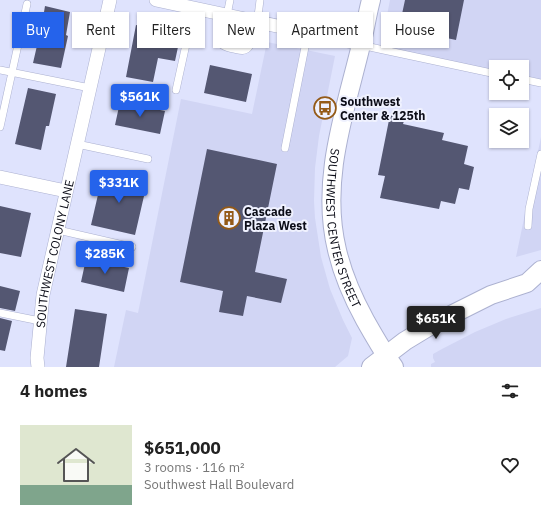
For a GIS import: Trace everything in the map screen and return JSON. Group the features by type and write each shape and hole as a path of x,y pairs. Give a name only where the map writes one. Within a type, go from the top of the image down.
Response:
{"street":[{"name":"SOUTHWEST COLONY LANE","path":"38,367 37,358 43,295 110,0"},
{"path":"156,0 213,12"},
{"name":"SOUTHWEST CENTER STREET","path":"368,12 371,0"},
{"name":"SOUTHWEST CENTER STREET","path":"360,48 335,153 332,174 332,213 337,250 352,296 389,361"},
{"path":"0,177 66,192"},
{"path":"371,367 389,361 421,331 454,313 491,295 534,285 541,270"}],"lane":[{"path":"225,12 230,0"},
{"path":"258,12 260,0"},
{"path":"0,127 27,4"},
{"path":"176,90 194,8"},
{"path":"373,47 489,73"},
{"path":"229,48 243,51 248,48"},
{"path":"285,148 305,48"},
{"path":"0,70 90,88"},
{"path":"529,80 541,83"},
{"path":"77,144 148,159"},
{"path":"528,226 529,209 541,154"},
{"path":"58,230 132,247"},
{"path":"0,313 40,321"}],"shaded area":[{"path":"390,0 541,0 541,85 529,82 529,60 489,60 489,74 380,51 381,46 381,48 449,48 449,12 388,12"},
{"path":"269,42 277,44 277,48 296,48 335,56 319,136 315,168 314,201 321,257 330,289 352,338 348,356 335,367 114,367 126,310 138,313 181,99 252,114 266,48 269,48"},
{"path":"541,137 541,250 516,257"},
{"path":"541,308 541,367 431,367 431,364 435,362 433,354 442,349 475,332 506,319"}],"building":[{"path":"405,0 464,0 456,40 449,39 449,12 402,12"},
{"path":"45,6 70,12 66,35 68,36 61,68 33,63 36,48 64,48 64,12 44,12"},
{"path":"136,25 137,48 178,48 175,61 158,58 153,82 126,77"},
{"path":"210,65 252,74 246,102 204,93"},
{"path":"28,88 56,94 49,126 46,126 41,150 15,144"},
{"path":"120,102 165,111 160,134 115,125"},
{"path":"390,115 405,118 403,124 444,133 442,140 468,146 464,164 474,167 469,190 459,188 455,204 441,201 439,209 380,198 385,176 378,175"},
{"name":"Cascade Plaza West","path":"207,149 277,164 255,272 287,279 281,303 247,296 243,316 219,312 223,291 180,282"},
{"path":"103,173 147,183 135,235 91,225"},
{"path":"0,206 31,213 21,257 0,253"},
{"path":"86,259 129,268 124,292 81,282"},
{"path":"0,286 20,291 15,311 0,308"},
{"path":"75,309 107,314 99,367 66,367"},
{"path":"0,318 12,321 5,351 0,350"}],"place":[{"name":"Southwest Center & 125th","path":"325,108"},
{"name":"Cascade Plaza West","path":"229,218"}]}
